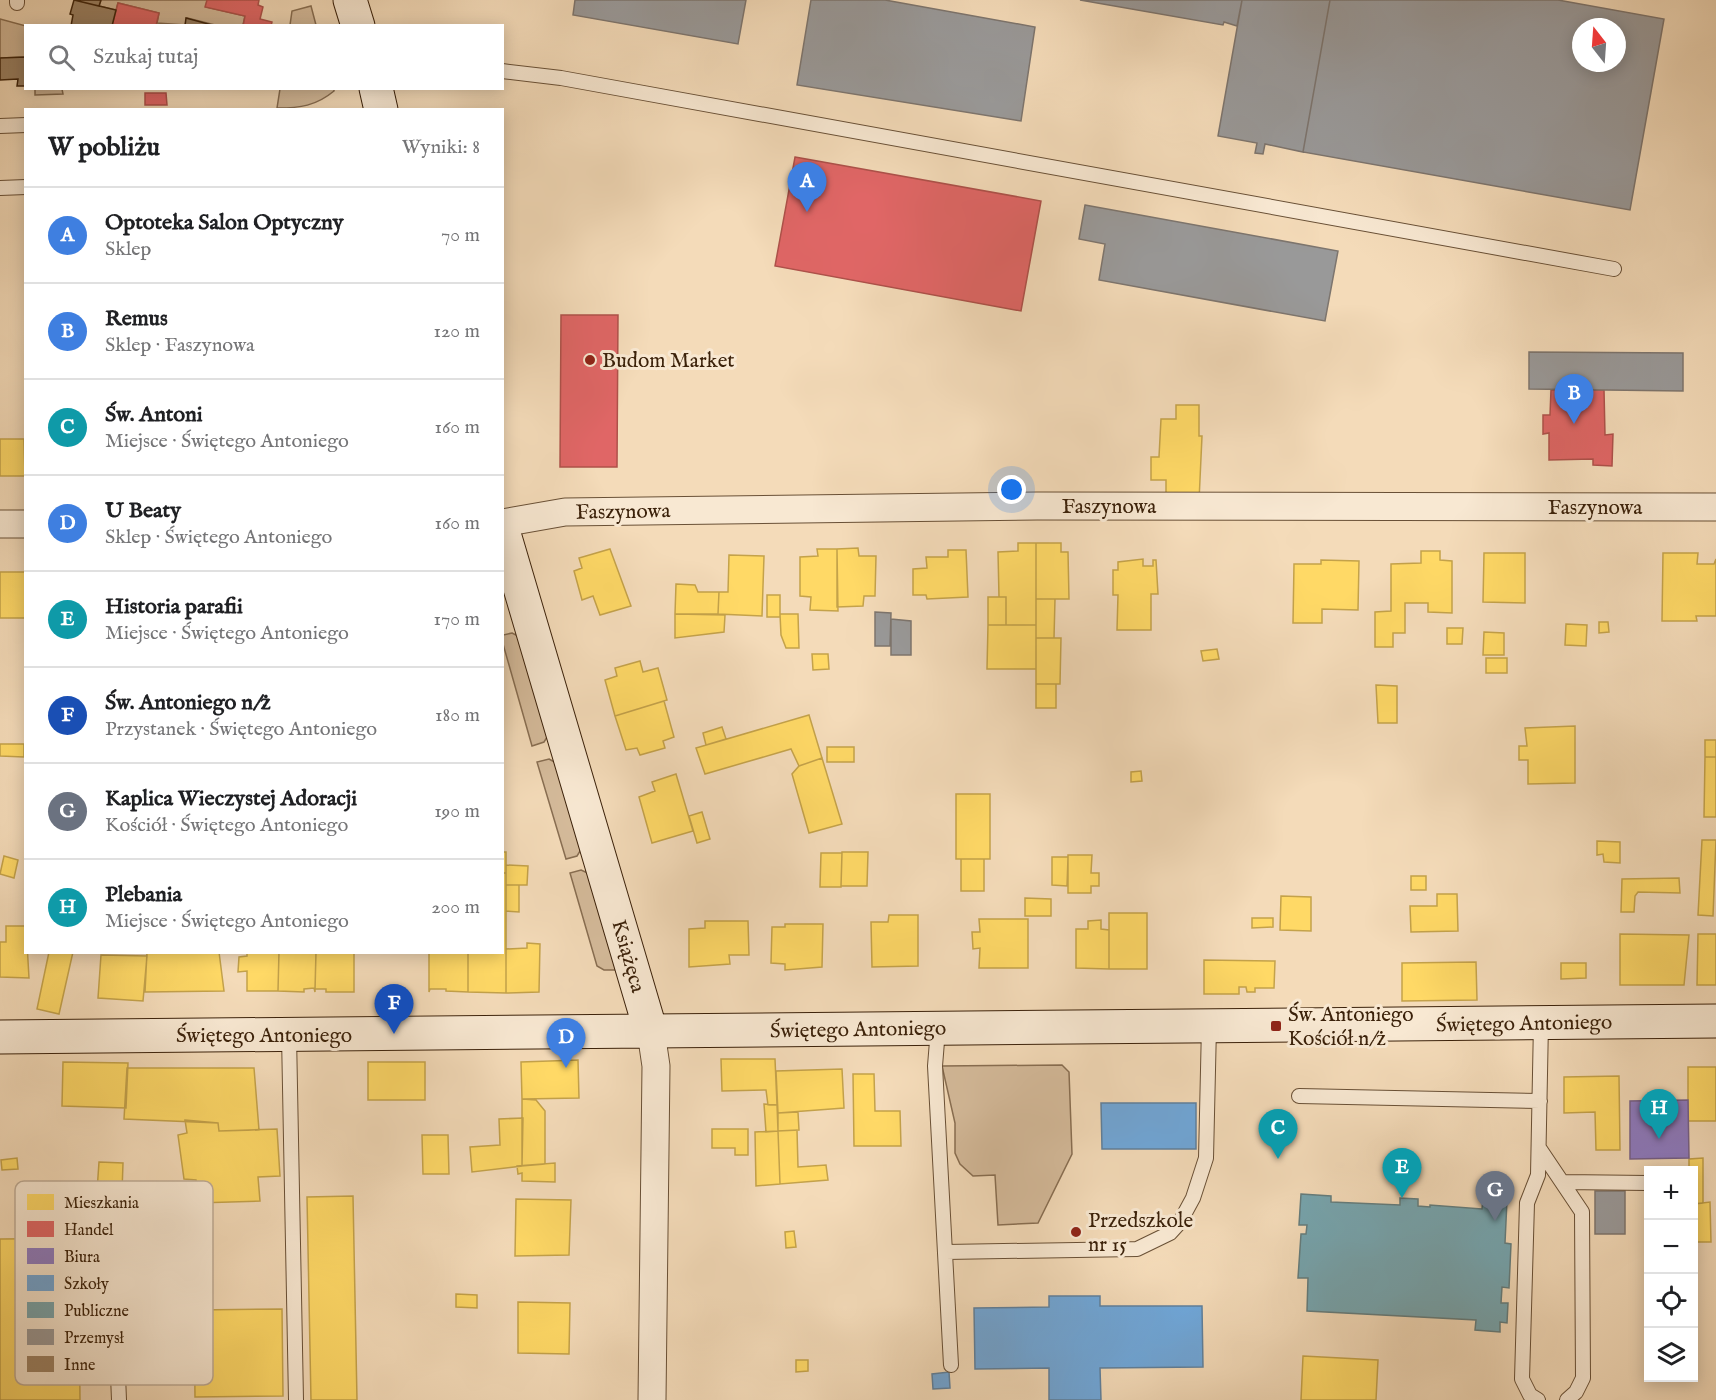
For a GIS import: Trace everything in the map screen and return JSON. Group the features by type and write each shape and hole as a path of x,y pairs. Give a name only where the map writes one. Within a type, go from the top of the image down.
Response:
{"street":[{"path":"350,0 357,24"},
{"path":"376,90 381,108"},
{"name":"Faszynowa","path":"504,525 566,512 1037,506 1716,507"},
{"path":"0,524 24,524"},
{"name":"Książęca","path":"504,532 639,1032 656,1066 652,1400"},
{"name":"Świętego Antoniego","path":"0,1037 1716,1021"}],"lane":[{"path":"504,71 561,78 1614,269"},
{"path":"0,126 24,125"},
{"path":"0,188 24,187"},
{"path":"1539,1400 1530,1395 1522,1379 1527,1203 1538,1175 1541,1023"},
{"path":"946,1252 1137,1249 1149,1246 1170,1233 1180,1222 1193,1198 1206,1158 1209,1026"},
{"path":"938,1029 935,1066 951,1365"},
{"path":"289,1035 296,1400"},
{"path":"1299,1096 1540,1101"},
{"path":"1539,1148 1582,1212 1583,1378 1576,1392 1567,1400"},
{"path":"1563,1182 1644,1183"},
{"path":"118,1385 119,1400"}],"shaded area":[{"path":"101,0 207,0 206,7 245,16 243,24 211,24 187,18 185,24 171,24 157,23 159,13 118,3 116,10 99,6"},
{"path":"311,6 316,24 290,24 292,11"},
{"path":"0,19 24,25 24,57 0,58"},
{"path":"35,90 62,90 63,94 35,95"},
{"path":"280,90 334,90 321,100 307,105 277,108"},
{"path":"512,633 520,637 549,734 544,742 532,746 504,648 504,635"},
{"path":"549,759 558,764 582,848 577,856 566,859 537,762"},
{"path":"581,870 590,874 618,970 604,970 597,966 570,873"},
{"path":"1062,1065 1069,1072 1072,1154 1038,1223 998,1225 995,1175 973,1176 960,1164 955,1153 955,1123 942,1066"}],"building: Mieszkania":[{"path":"1176,405 1199,405 1199,436 1202,436 1199,501 1166,501 1166,480 1151,480 1151,457 1159,457 1161,419 1176,419"},
{"path":"0,439 24,439 24,476 0,476"},
{"path":"1018,543 1036,543 1036,625 1006,625 1006,597 999,597 998,552 1018,551"},
{"path":"1036,543 1061,543 1061,552 1068,552 1069,599 1036,599"},
{"path":"858,548 859,556 876,556 875,596 864,596 863,606 837,607 837,549"},
{"path":"610,549 631,606 600,615 593,596 582,600 574,571 582,568 579,558"},
{"path":"817,549 837,549 838,611 810,610 811,597 800,596 800,557 818,556"},
{"path":"948,550 966,550 968,597 927,599 926,595 913,595 913,569 927,568 926,557 948,557"},
{"path":"1421,551 1440,551 1440,560 1452,561 1452,613 1428,612 1428,603 1405,603 1405,633 1393,633 1393,647 1375,647 1375,612 1391,611 1391,564 1421,563"},
{"path":"1484,553 1525,553 1525,603 1483,602"},
{"path":"1663,553 1698,553 1697,564 1714,564 1716,559 1716,616 1696,616 1697,621 1662,621"},
{"path":"729,555 764,556 762,616 718,614 719,592 728,592"},
{"path":"1143,559 1143,566 1153,566 1153,560 1156,560 1158,594 1151,594 1151,630 1117,630 1118,595 1113,595 1113,570 1118,570 1118,562"},
{"path":"1321,560 1359,561 1358,610 1322,609 1322,623 1293,623 1294,564 1321,564"},
{"path":"0,572 24,572 24,618 0,618"},
{"path":"676,584 695,585 698,592 719,592 718,614 675,614"},
{"path":"767,595 780,595 780,617 767,617"},
{"path":"988,597 1006,597 1006,625 988,625"},
{"path":"1036,599 1055,599 1054,638 1036,638"},
{"path":"675,614 725,615 724,632 675,638"},
{"path":"780,614 798,614 799,648 786,648 781,635"},
{"path":"1599,622 1608,622 1609,632 1599,633"},
{"path":"1566,624 1587,625 1586,646 1565,645"},
{"path":"988,625 1036,625 1036,669 987,669"},
{"path":"1447,628 1463,628 1462,644 1447,644"},
{"path":"1484,632 1504,633 1504,655 1483,655"},
{"path":"1036,638 1061,638 1060,684 1036,684"},
{"path":"1217,649 1219,659 1203,661 1201,651"},
{"path":"812,654 828,654 829,669 813,670"},
{"path":"1486,658 1507,658 1507,673 1486,673"},
{"path":"640,661 643,672 658,668 667,700 615,716 605,680 617,676 615,668"},
{"path":"1036,684 1056,684 1056,708 1036,708"},
{"path":"1376,685 1397,686 1397,723 1378,723"},
{"path":"664,701 674,737 663,741 665,748 640,755 637,748 626,750 615,716"},
{"path":"809,715 822,758 799,766 791,749 705,774 696,748"},
{"path":"1575,726 1575,783 1528,784 1528,760 1519,760 1519,746 1527,746 1525,728"},
{"path":"722,727 726,739 706,745 703,733"},
{"path":"1705,740 1716,740 1716,757 1705,757"},
{"path":"0,744 24,744 24,757 0,756"},
{"path":"827,747 854,747 854,762 827,762"},
{"path":"1705,757 1716,757 1716,817 1704,817"},
{"path":"822,758 842,824 809,833 792,774 799,766"},
{"path":"1141,771 1142,781 1131,782 1131,772"},
{"path":"676,774 693,831 652,843 639,797 655,791 652,782"},
{"path":"956,794 990,794 990,859 956,859"},
{"path":"702,812 710,839 697,843 689,816"},
{"path":"1702,840 1716,840 1713,916 1698,915"},
{"path":"1597,841 1620,842 1620,863 1604,862 1603,854 1597,855"},
{"path":"504,852 506,852 506,873 504,873"},
{"path":"842,852 868,852 867,886 841,886"},
{"path":"821,853 842,853 841,887 820,887"},
{"path":"1068,855 1092,855 1091,873 1099,873 1099,886 1091,886 1091,893 1068,893"},
{"path":"4,856 18,860 14,878 0,874"},
{"path":"1052,857 1068,857 1067,886 1052,885"},
{"path":"961,859 984,859 984,891 961,891"},
{"path":"506,865 528,866 527,885 506,885"},
{"path":"504,873 506,873 506,993 468,992 468,954 504,954"},
{"path":"1411,876 1426,876 1426,890 1411,890"},
{"path":"1679,878 1680,893 1638,892 1635,896 1634,912 1621,912 1622,879"},
{"path":"506,885 519,885 519,912 506,911"},
{"path":"1437,894 1457,894 1458,931 1411,932 1410,906 1437,906"},
{"path":"1281,896 1311,897 1311,931 1280,930"},
{"path":"1025,898 1051,899 1051,916 1025,916"},
{"path":"1109,913 1147,913 1147,969 1109,969"},
{"path":"889,915 918,915 918,966 872,967 871,922 888,922"},
{"path":"1252,918 1273,918 1273,927 1252,928"},
{"path":"979,919 1028,919 1028,968 979,968 980,948 973,949 972,932 980,932"},
{"path":"1101,920 1101,929 1109,930 1109,969 1076,968 1076,929 1088,929 1088,921"},
{"path":"705,921 748,921 749,955 729,955 730,964 689,967 689,929 705,928"},
{"path":"785,924 823,924 822,967 785,970 785,964 771,963 772,927 785,927"},
{"path":"6,926 24,926 24,954 28,954 29,978 0,977 0,942 6,942"},
{"path":"1620,934 1689,935 1684,985 1620,985"},
{"path":"1698,934 1716,934 1716,985 1697,985"},
{"path":"527,943 540,944 539,992 506,993 506,949 527,948"},
{"path":"49,954 73,954 59,1014 37,1009"},
{"path":"147,954 219,954 224,991 145,992"},
{"path":"247,954 279,954 278,991 247,991 247,971 238,972 239,957 247,956"},
{"path":"279,954 316,954 315,992 314,988 304,989 304,992 278,991"},
{"path":"316,954 354,954 354,992 326,992 326,989 315,989"},
{"path":"429,954 468,954 468,992 430,989 429,992"},
{"path":"101,955 147,956 143,1001 98,998"},
{"path":"1204,960 1275,961 1274,988 1255,988 1255,992 1247,992 1246,987 1239,987 1239,994 1204,994"},
{"path":"1476,962 1477,1000 1402,1001 1402,963"},
{"path":"1561,963 1586,963 1586,978 1561,979"},
{"path":"721,1059 775,1059 777,1105 768,1105 766,1090 722,1091"},
{"path":"578,1060 579,1098 522,1099 521,1062"},
{"path":"63,1062 128,1063 126,1108 62,1106"},
{"path":"368,1062 425,1062 425,1100 368,1100"},
{"path":"1688,1067 1716,1067 1716,1121 1688,1121"},
{"path":"127,1068 254,1068 259,1130 219,1131 218,1123 124,1119"},
{"path":"842,1069 844,1108 778,1113 776,1071"},
{"path":"853,1074 874,1074 875,1111 900,1111 901,1146 854,1146"},
{"path":"1619,1076 1620,1150 1596,1150 1595,1112 1564,1113 1564,1077"},
{"path":"522,1099 536,1100 545,1111 545,1164 522,1166"},
{"path":"764,1104 777,1105 778,1131 766,1132"},
{"path":"798,1112 799,1130 778,1131 778,1113"},
{"path":"523,1118 522,1166 472,1172 470,1147 500,1145 499,1119"},
{"path":"185,1120 218,1123 219,1131 277,1129 280,1176 258,1177 260,1201 213,1202 213,1181 184,1179 178,1135 187,1133"},
{"path":"712,1129 748,1129 748,1155 735,1155 735,1148 712,1148"},
{"path":"797,1130 798,1167 826,1165 828,1180 780,1184 778,1131"},
{"path":"778,1131 780,1184 756,1186 755,1132"},
{"path":"422,1135 448,1135 449,1174 423,1174"},
{"path":"17,1158 18,1169 2,1170 1,1160"},
{"path":"1703,1158 1703,1203 1698,1204 1698,1166 1689,1166 1689,1159"},
{"path":"99,1162 123,1163 122,1181 98,1181"},
{"path":"555,1163 555,1182 522,1181 522,1173 518,1174 517,1166"},
{"path":"353,1196 357,1400 311,1400 307,1197"},
{"path":"516,1199 571,1200 569,1255 515,1256"},
{"path":"1710,1202 1711,1242 1698,1242 1698,1204"},
{"path":"794,1231 796,1247 786,1248 785,1232"},
{"path":"0,1239 15,1239 15,1385 80,1385 80,1400 0,1400"},
{"path":"456,1294 477,1295 477,1308 456,1307"},
{"path":"518,1302 570,1303 569,1354 518,1353"},
{"path":"282,1309 283,1396 195,1397 195,1385 213,1385 213,1310"},
{"path":"1303,1356 1378,1360 1376,1400 1301,1400"},
{"path":"796,1360 808,1360 808,1371 796,1372"}],"building: Handel":[{"path":"207,0 259,0 258,5 263,7 260,19 272,22 272,24 243,24 245,16 205,7"},
{"path":"118,3 159,13 156,24 113,24"},
{"path":"145,93 166,93 167,105 145,105"},
{"path":"795,157 1041,201 1021,311 775,266"},
{"name":"Budom Market","path":"561,315 618,315 617,467 560,467"},
{"path":"1551,390 1604,390 1605,435 1613,434 1612,466 1593,465 1593,459 1549,460 1549,433 1543,434 1543,415 1550,415"}],"building: Biura":[{"path":"1688,1100 1689,1158 1630,1159 1630,1101"}],"building: Szkoły":[{"path":"1101,1103 1196,1103 1196,1149 1102,1149"},
{"path":"1049,1296 1100,1296 1100,1306 1202,1306 1203,1367 1100,1368 1101,1400 1049,1400 1049,1368 975,1369 974,1308 1049,1307"},
{"path":"949,1372 950,1388 933,1389 932,1374"}],"building: Publiczne":[{"path":"1301,1194 1331,1196 1331,1202 1400,1205 1400,1198 1418,1199 1418,1206 1482,1209 1483,1198 1507,1200 1505,1243 1511,1244 1509,1288 1502,1287 1501,1303 1508,1303 1507,1323 1500,1322 1500,1332 1475,1330 1476,1320 1307,1311 1308,1278 1298,1278 1301,1234 1306,1234 1307,1225 1299,1225"}],"building: Przemysł":[{"path":"575,0 746,0 738,44 573,15"},
{"path":"811,0 885,0 1035,27 1021,121 797,85"},
{"path":"1080,0 1242,0 1237,26 1224,22 1223,25"},
{"path":"1242,0 1330,0 1303,152 1265,144 1263,154 1255,153 1257,143 1218,136"},
{"path":"1330,0 1558,0 1664,19 1630,210 1303,152"},
{"path":"1085,205 1338,251 1325,321 1099,280 1105,244 1079,239"},
{"path":"1529,352 1683,353 1683,391 1529,389"},
{"path":"875,612 891,613 890,646 875,646"},
{"path":"891,619 911,621 911,655 891,655"},
{"path":"1595,1191 1625,1191 1625,1234 1595,1234"}],"building: Inne":[{"path":"74,0 101,0 99,6"},
{"path":"74,0 116,10 112,24 71,24 73,15 70,14"},
{"path":"186,18 208,24 185,24"},
{"path":"24,57 24,86 17,86 18,79 0,80 0,58"}],"place":[{"name":"Optoteka Salon Optyczny","path":"807,212"},
{"name":"Budom Market","path":"590,360"},
{"name":"Remus","path":"1574,424"},
{"name":"Św. Antoniego Kościół n/ż","path":"1276,1026"},
{"name":"Św. Antoniego n/ż","path":"394,1034"},
{"name":"U Beaty","path":"566,1068"},
{"name":"Plebania","path":"1659,1139"},
{"name":"Św. Antoni","path":"1278,1159"},
{"name":"Historia parafii","path":"1402,1198"},
{"name":"Kaplica Wieczystej Adoracji","path":"1495,1221"},
{"name":"Przedszkole nr 15","path":"1076,1232"}]}
